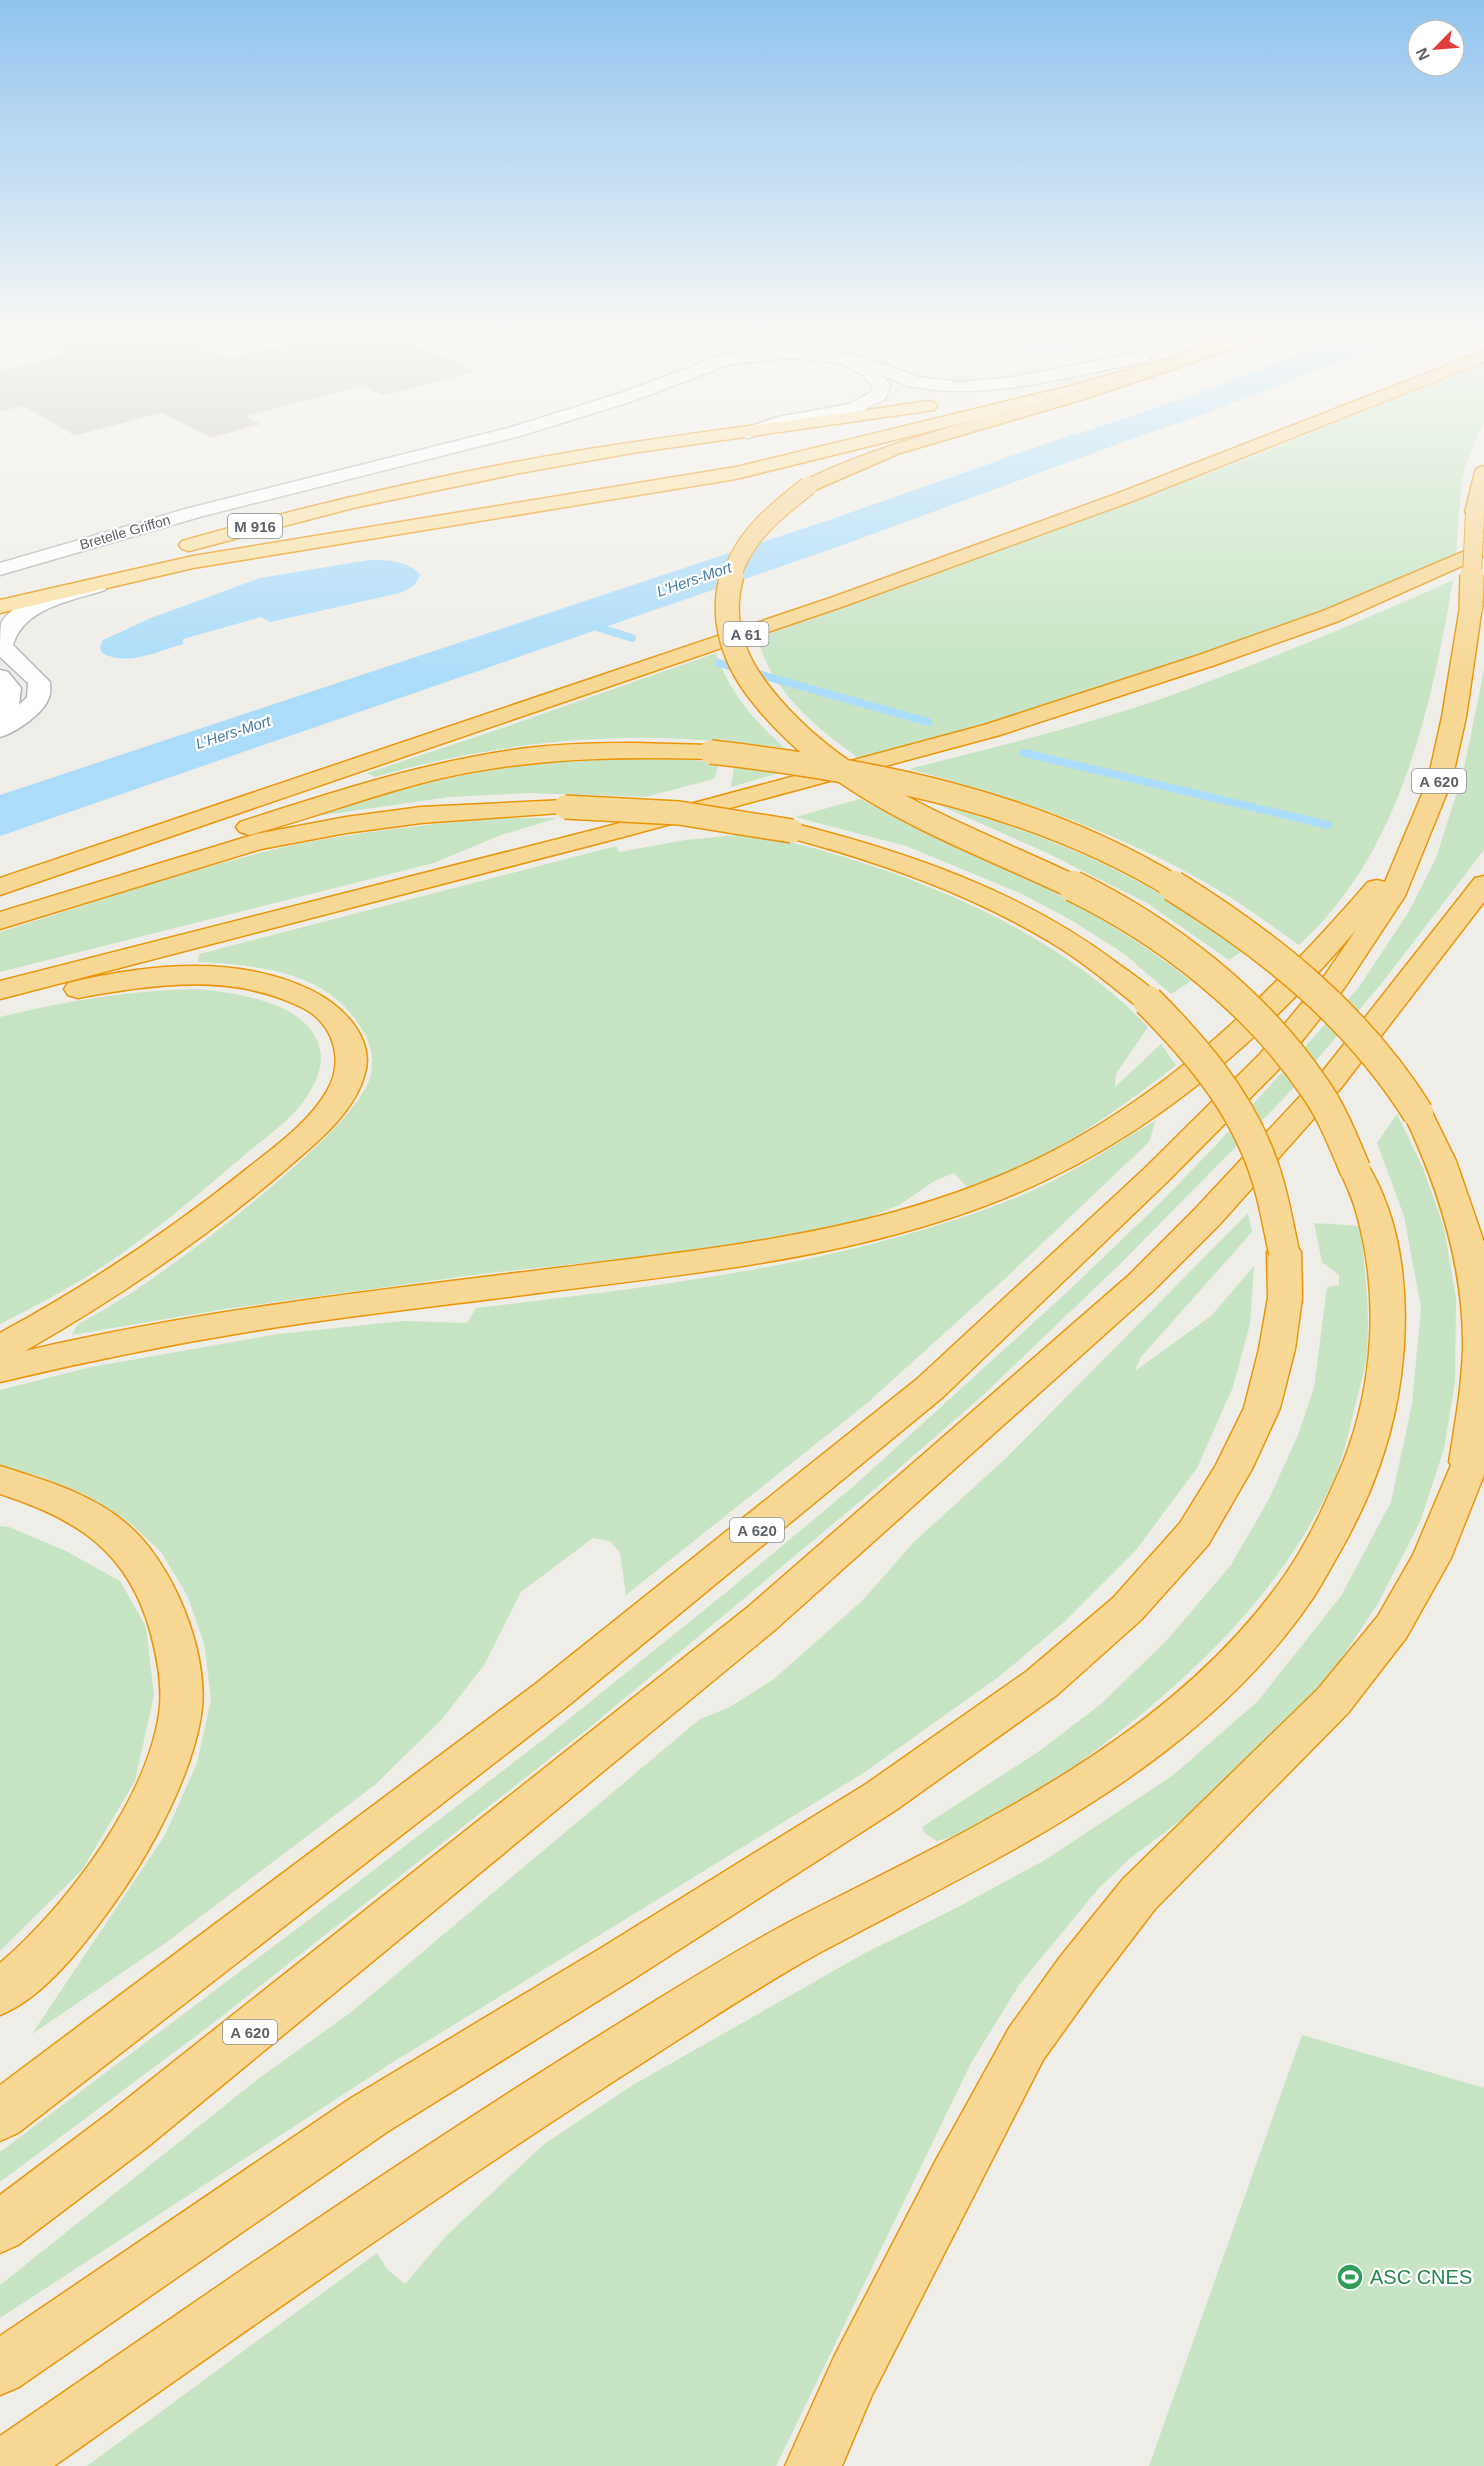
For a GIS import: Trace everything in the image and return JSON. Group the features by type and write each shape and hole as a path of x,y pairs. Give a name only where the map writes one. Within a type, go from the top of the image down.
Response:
{"highway":[{"name":"M 916","path":"0,599 231,532 434,483 633,448"},
{"name":"M 916","path":"0,607 44,595 214,559 736,473 838,448"},
{"path":"6,2466 336,2235 648,2032 791,1945 936,1871 1039,1812 1140,1748 1199,1700 1252,1647 1301,1584 1336,1527 1358,1479 1381,1392 1387,1334 1386,1290 1374,1215 1334,1121 1315,1087 1289,1053 1231,992 1196,964 1156,936 1079,889 923,817 850,776 797,736 765,702 742,668 733,647 728,625 729,588 744,548 775,512 808,486 853,464 896,448"},
{"name":"A 61","path":"0,887 840,601 1134,494 1250,448"},
{"name":"A 620","path":"0,2116 549,1697 930,1388 1156,1175 1271,1060 1335,981 1392,896 1415,843 1442,769 1454,717 1471,608 1475,512 1484,472"},
{"path":"0,990 644,824 992,730 1207,660 1331,616 1484,549"},
{"path":"0,910 21,900 368,790 435,772 506,758 571,752 633,750 711,752 847,770 975,802 1022,818 1115,856 1201,902 1278,957 1312,987 1351,1025 1401,1084 1418,1113 1461,1212 1472,1257 1480,1314 1478,1388 1466,1473"},
{"path":"0,921 256,842 346,825 421,815 565,807 680,813 792,831 846,844 952,881 989,898 1059,936 1103,965 1148,1001 1202,1059 1231,1099 1255,1145 1270,1188 1284,1252 1285,1298 1277,1349 1262,1408 1233,1469 1194,1534 1127,1609 1042,1683 881,1797 618,1963 369,2115 0,2368"},
{"path":"0,1369 97,1346 271,1316 737,1257 867,1231 967,1200 1037,1172 1114,1130 1165,1096 1244,1032 1361,908 1415,843"},
{"name":"A 620","path":"0,2227 127,2131 762,1618 1140,1284 1208,1216 1330,1082 1484,884"},
{"path":"0,1004 88,987 174,976 209,975 243,978 302,995 322,1008 346,1039 352,1056 351,1072 343,1090 325,1114 303,1138 223,1206 144,1264 0,1349"},
{"path":"813,2466 853,2376 954,2178 1026,2044 1077,1973 1139,1894 1333,1701 1392,1627 1431,1558 1466,1473 1484,1438"},
{"path":"0,1480 43,1492 83,1512 118,1537 139,1560 157,1593 170,1625 178,1664 181,1707 169,1757 148,1808 115,1864 49,1948 0,1993"}],"main road":[{"name":"Bretelle Griffon","path":"0,569 196,512 450,448"},
{"path":"0,730 22,717 38,698 39,682 2,646 3,636 8,628 29,610 108,582"},
{"path":"0,677 10,688 7,708 0,714"}],"green space":[{"path":"1274,448 1473,448 1462,477 1456,555 1248,639 1177,664 860,759 828,735 797,707 773,675 764,657 758,638"},
{"path":"1453,580 1434,679 1406,777 1386,824 1363,868 1334,908 1299,945 1220,891 1136,847 1025,803 909,769 1077,725 1175,694 1315,640"},
{"path":"716,653 728,681 744,705 763,728 785,748 674,739 586,740 479,753 375,777 367,773 482,735"},
{"path":"1484,670 1484,850 1382,983 1286,1096 1120,1264 981,1397 875,1489 590,1727 208,2027 0,2182 0,2152 314,1916 544,1739 729,1590 855,1485 1065,1294 1162,1201 1216,1145 1359,987 1408,913 1436,858 1463,773"},
{"path":"575,757 686,758 719,765 714,779 645,797 529,793 449,797 317,816 315,813 444,779 508,766"},
{"path":"734,765 782,772 731,787"},
{"path":"860,799 936,838 1050,890 1132,939 1191,981 1171,994 1123,953 1071,920 1020,893 906,846 795,817"},
{"path":"939,805 997,822 1083,854 1164,896 1244,950 1229,960 1147,903 1045,852"},
{"path":"493,818 558,818 501,835 434,863 0,972 0,932 148,885 260,853 322,839"},
{"path":"735,835 783,841 860,862 977,908 1051,948 1118,998 1148,1027 1116,1074 1115,1087 1161,1044 1176,1065 1103,1119 1024,1165 967,1187 954,1173 936,1180 899,1205 861,1221 806,1234 681,1253 489,1273 225,1309 72,1335 77,1325 127,1296 166,1269 271,1187 338,1124 360,1097 371,1074 371,1052 364,1032 341,1003 324,990 305,980 263,968 198,962 199,954 616,846 619,852 685,840"},
{"path":"199,989 254,998 291,1013 306,1024 316,1038 321,1056 320,1069 311,1089 300,1106 280,1126 150,1233 90,1275 0,1324 0,1017 99,997"},
{"path":"1397,1114 1423,1168 1444,1228 1456,1298 1455,1382 1444,1449 1420,1522 1377,1605 1331,1674 1249,1761 1184,1818 1128,1860 1098,1889 1019,1985 971,2063 776,2466 87,2466 377,2253 387,2269 405,2284 446,2236 544,2144 633,2085 865,1953 960,1906 1045,1860 1172,1776 1258,1701 1341,1596 1391,1502 1412,1404 1421,1308 1404,1216 1377,1143"},
{"path":"1156,1120 1149,1142 1010,1274 866,1404 626,1595 620,1553 610,1541 593,1538 521,1592 484,1665 443,1718 376,1784 167,1942 32,2034 165,1835 197,1763 211,1699 204,1643 187,1595 161,1552 129,1522 88,1496 35,1475 0,1469 0,1390 91,1367 278,1334 403,1321 467,1323 476,1308 682,1281 818,1257 952,1221 1018,1197 1071,1171"},
{"path":"1248,1213 1252,1232 1141,1357 1135,1371 1211,1316 1254,1266 1250,1324 1233,1387 1197,1468 1136,1550 1063,1623 1000,1676 865,1772 390,2064 0,2318 0,2285 258,2079 350,2013 700,1719 730,1707 774,1679 863,1600 913,1543 1006,1458"},
{"path":"1314,1223 1360,1226 1368,1337 1365,1366 1343,1455 1332,1484 1311,1524 1287,1561 1234,1628 1173,1688 1139,1716 1066,1772 1003,1813 981,1825 937,1841 925,1834 922,1827 1038,1752 1101,1704 1168,1639 1231,1565 1269,1499 1298,1435 1314,1388 1327,1287 1339,1285 1339,1275 1322,1262"},
{"path":"0,1526 9,1527 66,1551 120,1581 146,1627 154,1695 135,1781 82,1870 0,1951"},
{"name":"ASC CNES","path":"1302,2035 1484,2088 1484,2466 1149,2466"}],"water":[{"path":"1034,448 1107,448 840,546 0,836 0,795 832,519"},
{"path":"370,560 403,563 420,574 419,578 413,586 400,593 270,622 261,617 183,639 183,644 142,656 122,658 102,653 100,647 103,640 151,618 260,578"}],"waterway":[{"name":"L'Hers-Mort","path":"1012,468 1071,448"},
{"path":"587,624 632,638"},
{"path":"719,663 928,722"},
{"path":"1024,753 1328,825"}],"place":[{"name":"ASC CNES","path":"1350,2277"}]}
